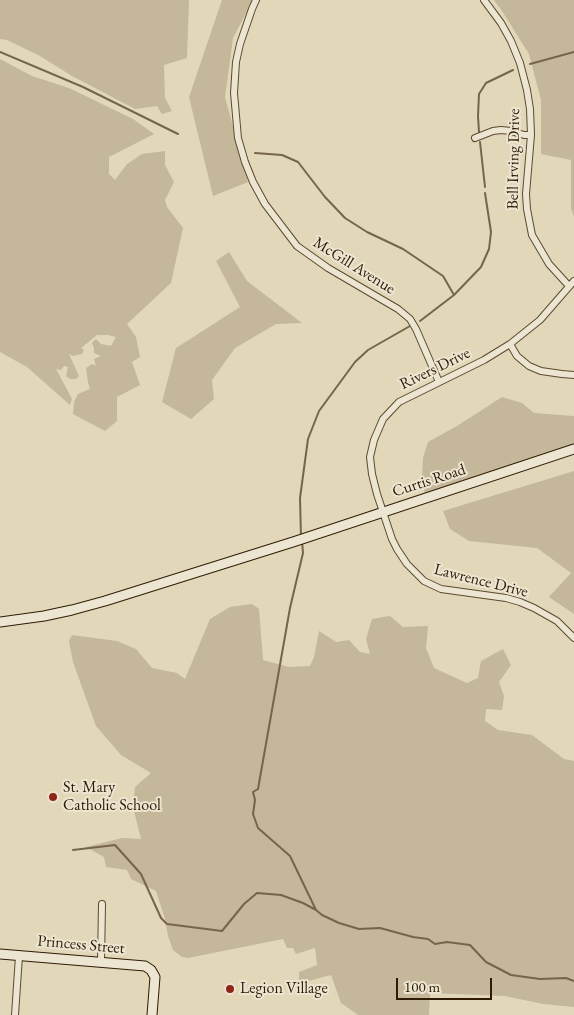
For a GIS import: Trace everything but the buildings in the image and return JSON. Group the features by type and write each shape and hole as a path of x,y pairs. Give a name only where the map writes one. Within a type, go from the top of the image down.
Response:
{"main road":[{"name":"Curtis Road","path":"0,622 72,610 151,587 574,449"},
{"name":"Princess Street","path":"0,954 145,966 151,970 155,977 152,1015"}],"street":[{"name":"McGill Avenue","path":"256,0 240,44 236,62 234,93 238,138 253,182 265,204 297,246 328,268 398,309 410,319 439,382"},
{"name":"Bell Irving Drive","path":"484,0 501,23 511,41 520,63 527,90 531,135 526,194 528,220 532,236 548,264 572,284"},
{"path":"475,138 500,130 531,135"},
{"name":"Rivers Drive","path":"382,512 372,474 370,457 374,440 383,419 399,402 484,360 510,344 540,320 572,284"},
{"path":"510,344 517,356 530,366 542,371 574,375"},
{"name":"Lawrence Drive","path":"382,512 397,549 407,564 424,581 441,588 520,602 557,621 574,638"},
{"path":"101,962 102,904"},
{"path":"15,1015 19,956"}],"shaded area":[{"path":"0,0 189,0 187,58 164,65 165,98 172,111 162,114 157,106 135,109 72,76 40,56 7,40 0,39"},
{"path":"222,0 253,0 233,38 225,97 248,182 213,196 189,97"},
{"path":"494,0 574,0 574,217 571,208 571,160 541,154 541,100 529,54"},
{"path":"0,59 32,76 69,88 133,119 154,134 109,157 109,174 115,180 127,164 142,154 165,151 165,165 174,182 165,200 167,207 183,228 171,283 127,324 136,337 140,357 132,362 140,385 117,397 117,421 105,431 73,414 74,402 78,394 90,389 86,368 92,364 96,366 94,359 101,356 94,353 92,343 96,339 101,344 111,346 116,337 97,335 81,348 84,350 82,354 73,356 69,354 79,376 76,379 70,379 66,376 68,367 64,366 61,370 56,369 72,399 70,405 27,367 0,352"},
{"path":"229,252 247,281 302,323 276,324 235,348 212,380 214,399 191,419 162,402 176,348 240,307 216,261"},
{"path":"502,397 522,403 534,413 574,416 574,444 425,494 422,478 423,458 428,442"},
{"path":"574,471 574,614 549,597 571,573 537,548 469,541 450,529 443,511"},
{"path":"252,604 259,609 263,660 289,667 310,666 314,657 319,631 336,642 349,640 360,652 370,654 366,639 372,619 390,616 403,627 428,626 426,648 434,668 467,683 478,678 481,661 503,649 511,665 499,682 504,696 502,710 486,709 485,721 498,730 532,735 564,759 574,761 574,1007 543,1004 505,996 430,993 429,1015 358,1015 341,1003 331,975 308,981 299,980 299,972 317,965 315,948 296,954 293,948 287,948 283,939 188,958 182,957 173,950 156,891 131,879 127,870 106,867 104,857 86,847 122,838 141,839 133,807 135,787 151,773 121,755 96,726 73,662 69,641 72,635 117,641 136,649 152,668 177,673 185,679 210,619 230,607"}],"waterway":[{"path":"0,52 83,87 178,134"},
{"path":"530,64 574,52"},
{"path":"479,132 479,94 486,83 513,70"},
{"path":"480,142 485,187"},
{"path":"255,153 282,155 298,162 325,197 345,218 367,232 403,249 443,276 454,295"},
{"path":"420,321 454,295 481,267 489,249 491,232 485,193"},
{"path":"301,537 300,498 308,439 319,411 355,362 368,350 410,326"},
{"path":"302,541 303,553 290,608 258,789 253,792 255,800 253,814 258,828 290,856 316,910"},
{"path":"73,850 115,845 141,874 161,918 167,924 222,931 244,904 257,893 281,895 303,903 339,923 359,929 380,928 428,939 435,944 447,942 470,945 486,962 511,975 540,979 566,978 574,981"}],"place":[{"name":"St. Mary Catholic School","path":"53,797"},
{"name":"Legion Village","path":"230,989"}]}
